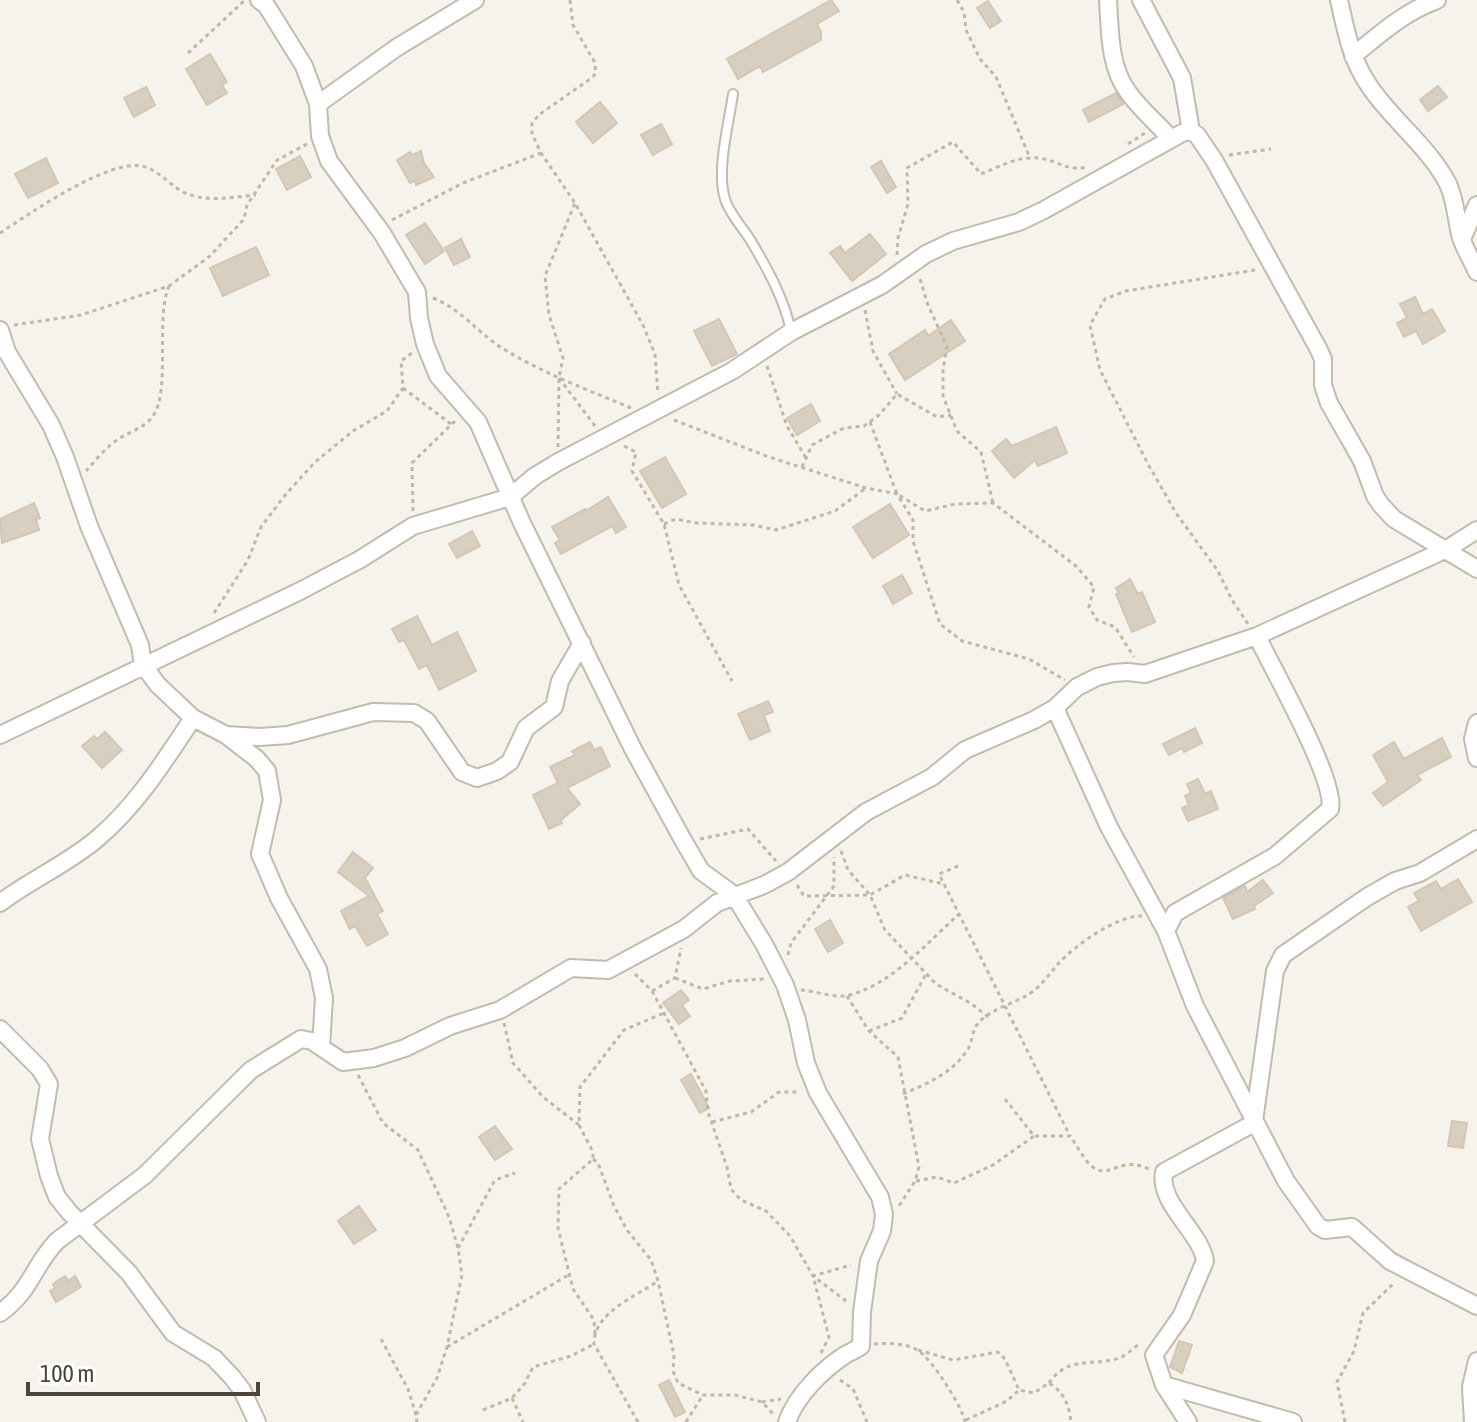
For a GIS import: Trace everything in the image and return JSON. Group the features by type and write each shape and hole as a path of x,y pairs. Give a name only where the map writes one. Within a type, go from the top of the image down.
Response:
{"street":[{"path":"259,0 266,5 304,66 318,104 320,136 329,161 378,227 417,292 425,344 438,376 478,422 510,497 633,749 701,871 734,895 764,944 784,984 797,1020 814,1084 880,1197 884,1214 882,1231 869,1261 861,1346 821,1366 792,1407 787,1422"},
{"path":"318,104 396,48 475,0"},
{"path":"1108,0 1118,75 1128,93 1171,139"},
{"path":"1141,0 1182,78 1191,131 1214,160 1271,267 1312,335 1323,359 1323,385 1329,403 1362,461 1375,496 1394,519 1477,569"},
{"path":"1339,0 1346,38 1371,89 1432,160 1448,184 1462,239 1477,272"},
{"path":"1353,56 1398,19 1437,0"},
{"path":"0,735 347,567 413,526 510,497 558,462 732,371 791,332 896,276 953,241 1019,222 1191,131"},
{"path":"1462,239 1477,205"},
{"path":"5,328 7,352 51,425 89,526 140,645 143,665 158,685 193,718 226,735 257,759 267,771 272,800 260,854 279,898 318,969 324,998 321,1046"},
{"path":"0,1313 24,1293 46,1253 57,1241 145,1175 266,1058 301,1039 321,1046 343,1062 374,1058 405,1048 450,1026 500,1010 571,968 608,970 684,929 717,903 788,872 866,812 932,777 965,750 1055,708 1077,687 1113,673 1145,674 1257,636 1447,549 1477,530"},
{"path":"1166,931 1175,913 1275,856 1330,809 1332,798 1320,765 1257,636"},
{"path":"226,735 288,735 373,712 414,713 427,721 462,772 477,778 486,776 510,762 526,728 554,707 560,681 582,643"},
{"path":"1055,708 1109,827 1166,931 1195,1006 1273,1160 1312,1221 1325,1230 1352,1227 1380,1254 1477,1306"},
{"path":"0,903 81,851 132,806 193,718"},
{"path":"1477,723 1473,739 1477,758"},
{"path":"1254,1123 1275,971 1283,955 1367,897 1395,881 1420,873 1477,839"},
{"path":"0,1029 46,1077 49,1090 40,1139 57,1197 129,1273 173,1333 214,1358 232,1377 242,1390 257,1422"},
{"path":"1188,1422 1164,1385 1154,1355 1182,1315 1205,1261 1204,1253 1178,1215 1163,1179 1164,1172 1254,1123"},
{"path":"1473,1422 1471,1387 1477,1361"},
{"path":"1164,1385 1293,1422"}],"lane":[{"path":"733,94 722,173 725,200 777,290 788,314 791,332"}],"path":[{"path":"188,53 245,0"},
{"path":"570,0 573,25 594,61 596,72 540,114 532,123 532,134 541,153 575,203 643,325 655,354 658,373 654,410"},
{"path":"957,0 964,12 966,30 980,59 996,77 1030,158"},
{"path":"1126,144 1158,124"},
{"path":"5,328 81,315 169,286 210,256 244,219 247,205 277,160 320,136"},
{"path":"896,276 898,238 908,204 907,168 953,142 981,174 1020,158 1043,159 1072,170 1093,166"},
{"path":"1214,160 1236,152 1271,149"},
{"path":"378,227 463,183 541,153"},
{"path":"0,233 55,198 130,164 152,169 182,191 202,199 256,195"},
{"path":"558,462 559,378 563,358 549,315 545,276 575,203"},
{"path":"915,262 928,305 947,347 943,396 957,431 981,452 993,503"},
{"path":"1257,636 1232,600 1218,571 1176,513 1148,464 1100,370 1090,325 1105,299 1126,291 1271,267"},
{"path":"74,485 115,441 146,424 154,416 160,391 163,302 169,286"},
{"path":"417,292 449,304 501,348 559,378 654,410 675,421 802,467 866,488 897,494 925,511 955,504 993,503 1076,566 1094,587 1089,607 1097,620 1115,627 1145,674"},
{"path":"852,300 867,311 873,351 897,394 937,417 951,415"},
{"path":"201,637 248,560 261,527 286,494 315,462 353,431 387,411 403,388 401,361 425,344"},
{"path":"761,351 787,426 806,458"},
{"path":"403,388 451,424"},
{"path":"802,467 812,445 844,428 864,426 897,394"},
{"path":"413,526 412,463 466,409"},
{"path":"870,422 897,494 913,520 913,541 940,624 962,641 1029,659 1077,687"},
{"path":"632,471 664,524 679,585 732,681"},
{"path":"664,524 676,519 696,523 753,525 776,530 835,511 866,488"},
{"path":"836,837 848,870 870,895 885,930 936,984 972,1004 988,1017"},
{"path":"784,984 791,943 834,886 836,837"},
{"path":"958,866 939,874 1070,1136 1097,1170 1111,1170 1137,1163 1163,1179"},
{"path":"675,978 703,989 730,981 763,978 847,996 881,981 959,914"},
{"path":"903,1094 943,1076 968,1049 976,1025 1030,993 1044,982 1060,962 1115,922 1127,916 1140,915 1154,920 1166,931"},
{"path":"619,963 652,991 706,1091 731,1189 741,1200 766,1211 790,1236 813,1276 829,1337 821,1366 853,1389 867,1422"},
{"path":"869,1031 902,1018 926,974"},
{"path":"847,996 869,1031 881,1045 898,1057 903,1094 917,1149 919,1167 915,1181 882,1231"},
{"path":"500,1010 513,1063 543,1097 579,1125 593,1152 593,1159 559,1189 558,1228 573,1289 594,1320 595,1334"},
{"path":"579,1125 579,1091 595,1066 624,1030 664,1013"},
{"path":"343,1062 367,1088 383,1123 418,1150 449,1217 458,1248 462,1275 447,1347 437,1378 416,1415"},
{"path":"712,1122 751,1112 779,1092 802,1092 814,1084"},
{"path":"1005,1099 1034,1136"},
{"path":"915,1181 937,1177 954,1183 993,1165 1034,1136 1070,1136"},
{"path":"593,1159 598,1163 627,1230 651,1260 678,1383 703,1395 735,1395 762,1402 780,1422"},
{"path":"458,1248 495,1180 515,1173"},
{"path":"813,1276 869,1261"},
{"path":"1345,1422 1337,1382 1354,1351 1363,1313 1407,1270"},
{"path":"447,1347 570,1274"},
{"path":"813,1276 862,1312"},
{"path":"638,1422 594,1344 595,1334 597,1326 610,1312 658,1281"},
{"path":"381,1339 408,1389 417,1422"},
{"path":"861,1346 887,1343 953,1360 998,1352 1005,1359 1019,1390"},
{"path":"483,1410 512,1398 533,1367 571,1356 594,1344"},
{"path":"1019,1390 1034,1393 1070,1366 1081,1361 1118,1359 1138,1345 1154,1355"},
{"path":"918,1350 944,1380 966,1421 1007,1401 1019,1390"},
{"path":"1049,1383 1069,1405 1071,1422"},
{"path":"686,1422 703,1395"},
{"path":"512,1398 523,1422"}],"building":[{"path":"831,0 839,11 817,24 821,40 763,72 760,66 738,79 727,59"},
{"path":"988,1 1001,21 990,28 977,8"},
{"path":"210,54 227,82 222,85 227,93 207,105 186,69"},
{"path":"1438,86 1447,97 1428,111 1420,100"},
{"path":"146,87 155,105 134,117 124,98"},
{"path":"1116,93 1123,104 1089,122 1083,110"},
{"path":"600,102 617,123 593,143 576,122"},
{"path":"661,124 672,144 653,155 641,135"},
{"path":"421,151 424,163 434,177 416,185 415,181 410,183 397,160 410,152 412,155"},
{"path":"300,156 311,177 287,190 276,169"},
{"path":"46,158 58,183 28,198 15,174"},
{"path":"881,161 896,187 887,193 871,167"},
{"path":"425,223 444,251 425,264 406,235"},
{"path":"870,234 886,254 852,281 830,253 840,246 845,253"},
{"path":"461,239 470,257 454,265 445,248"},
{"path":"256,247 269,275 223,296 210,268"},
{"path":"1415,297 1423,314 1432,309 1445,331 1423,344 1416,331 1404,337 1397,323 1407,318 1400,304"},
{"path":"719,319 737,354 712,366 694,331"},
{"path":"951,320 965,341 905,380 889,354 925,330 928,336"},
{"path":"811,404 820,421 797,435 787,418"},
{"path":"1056,427 1067,453 1038,466 1035,460 1014,478 992,451 1006,439 1012,446"},
{"path":"665,457 686,494 662,508 640,471"},
{"path":"608,497 626,527 616,533 612,526 561,554 555,543 560,540 552,527"},
{"path":"34,503 40,518 36,519 39,530 2,543 0,519"},
{"path":"890,504 909,535 873,558 853,527"},
{"path":"472,531 480,546 457,558 449,544"},
{"path":"902,575 912,593 893,604 883,586"},
{"path":"1130,579 1138,594 1142,592 1155,622 1132,632 1116,594 1119,593 1116,588"},
{"path":"417,616 432,645 457,632 476,671 439,690 427,665 419,669 404,640 399,642 392,629"},
{"path":"768,701 773,712 764,715 770,731 750,740 738,714"},
{"path":"1195,728 1202,743 1169,755 1163,744"},
{"path":"105,732 122,750 102,768 82,746"},
{"path":"1442,738 1451,757 1417,775 1421,780 1383,806 1373,793 1388,782 1373,755 1394,742 1404,759"},
{"path":"590,742 594,750 601,747 610,766 567,788 580,804 561,820 562,823 549,829 533,795 558,783 550,767 575,755 572,751"},
{"path":"1198,779 1205,794 1211,791 1218,809 1188,821 1182,808 1189,805 1185,796 1191,793 1187,784"},
{"path":"353,852 373,868 365,878 383,911 377,914 388,934 367,946 355,926 350,929 341,911 369,896 338,872"},
{"path":"1458,879 1472,902 1421,931 1408,907 1419,901 1414,893 1436,881 1441,889"},
{"path":"1263,880 1273,893 1254,906 1255,909 1233,919 1223,898 1245,886 1247,892"},
{"path":"830,920 843,943 828,952 815,929"},
{"path":"681,990 689,1000 682,1005 690,1016 679,1024 663,1003"},
{"path":"691,1074 709,1108 700,1113 681,1080"},
{"path":"1452,1121 1467,1123 1463,1148 1448,1146"},
{"path":"495,1126 512,1149 495,1160 479,1137"},
{"path":"359,1206 376,1230 354,1244 338,1221"},
{"path":"65,1276 68,1281 75,1276 81,1287 56,1302 50,1291 55,1288 53,1284"},
{"path":"1179,1341 1192,1345 1182,1373 1170,1367"},
{"path":"669,1380 685,1412 675,1417 659,1385"}]}
